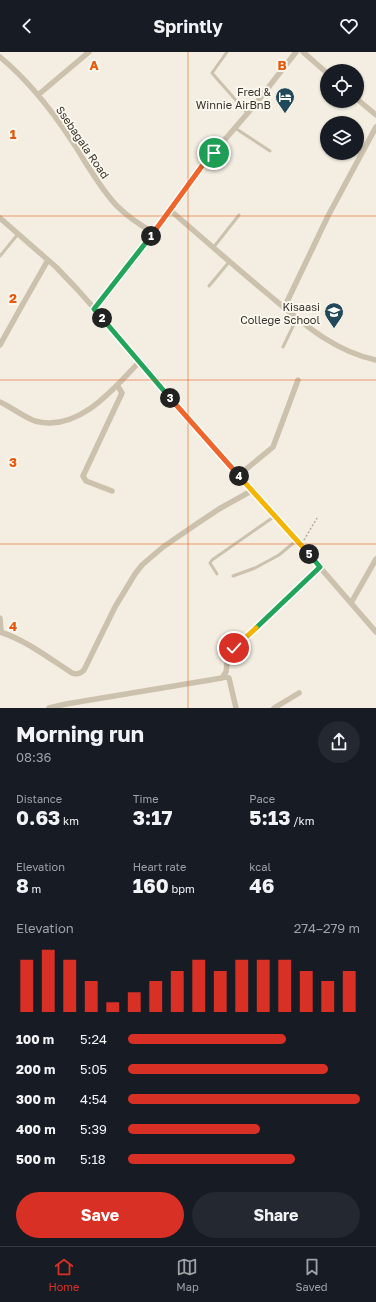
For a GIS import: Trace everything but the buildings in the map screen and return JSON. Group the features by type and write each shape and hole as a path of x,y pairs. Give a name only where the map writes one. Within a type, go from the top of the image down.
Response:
{"street":[{"path":"38,95 89,52"},
{"path":"94,309 154,233 202,166 248,114 296,52"},
{"path":"303,52 320,67"},
{"name":"Ssebagala Road","path":"0,57 19,73 38,95 59,122 85,162 116,205 136,222 154,233"},
{"path":"364,105 376,115"},
{"path":"284,308 328,216 376,127"},
{"path":"170,210 212,248 315,332 352,353 364,358 376,360"},
{"path":"0,218 48,260 94,309 195,427 253,490 376,632"},
{"path":"0,345 48,260"},
{"path":"0,402 33,420 45,422 64,421 76,417 103,398 140,361"},
{"path":"239,475 273,447 298,380"},
{"path":"112,491 86,481 83,476 122,393 117,385"},
{"path":"0,618 1,632 27,644 72,674 81,673 84,670 134,574 142,564 219,509 253,490"},
{"path":"351,603 376,559"},
{"path":"48,708 62,704 219,680 226,672 228,657 234,648 320,567"},
{"path":"224,676 229,678 236,708"},
{"path":"274,708 299,692"}],"lane":[{"path":"227,52 212,73 248,114"},
{"path":"235,128 270,151"},
{"path":"212,248 239,215"},
{"path":"0,256 18,234"},
{"path":"209,286 229,262"},
{"path":"283,346 297,318"},
{"path":"217,574 210,563 212,560 275,516"},
{"path":"234,576 255,568 299,543"}],"path":[{"path":"299,543 317,518"}],"place":[{"name":"Fred & Winnie AirBnB","path":"285,114"},
{"name":"Kisaasi College School","path":"334,329"}],"route":[{"path":"214,153 202,166 133,261 94,309 195,427 253,490 320,567 234,648"}]}
